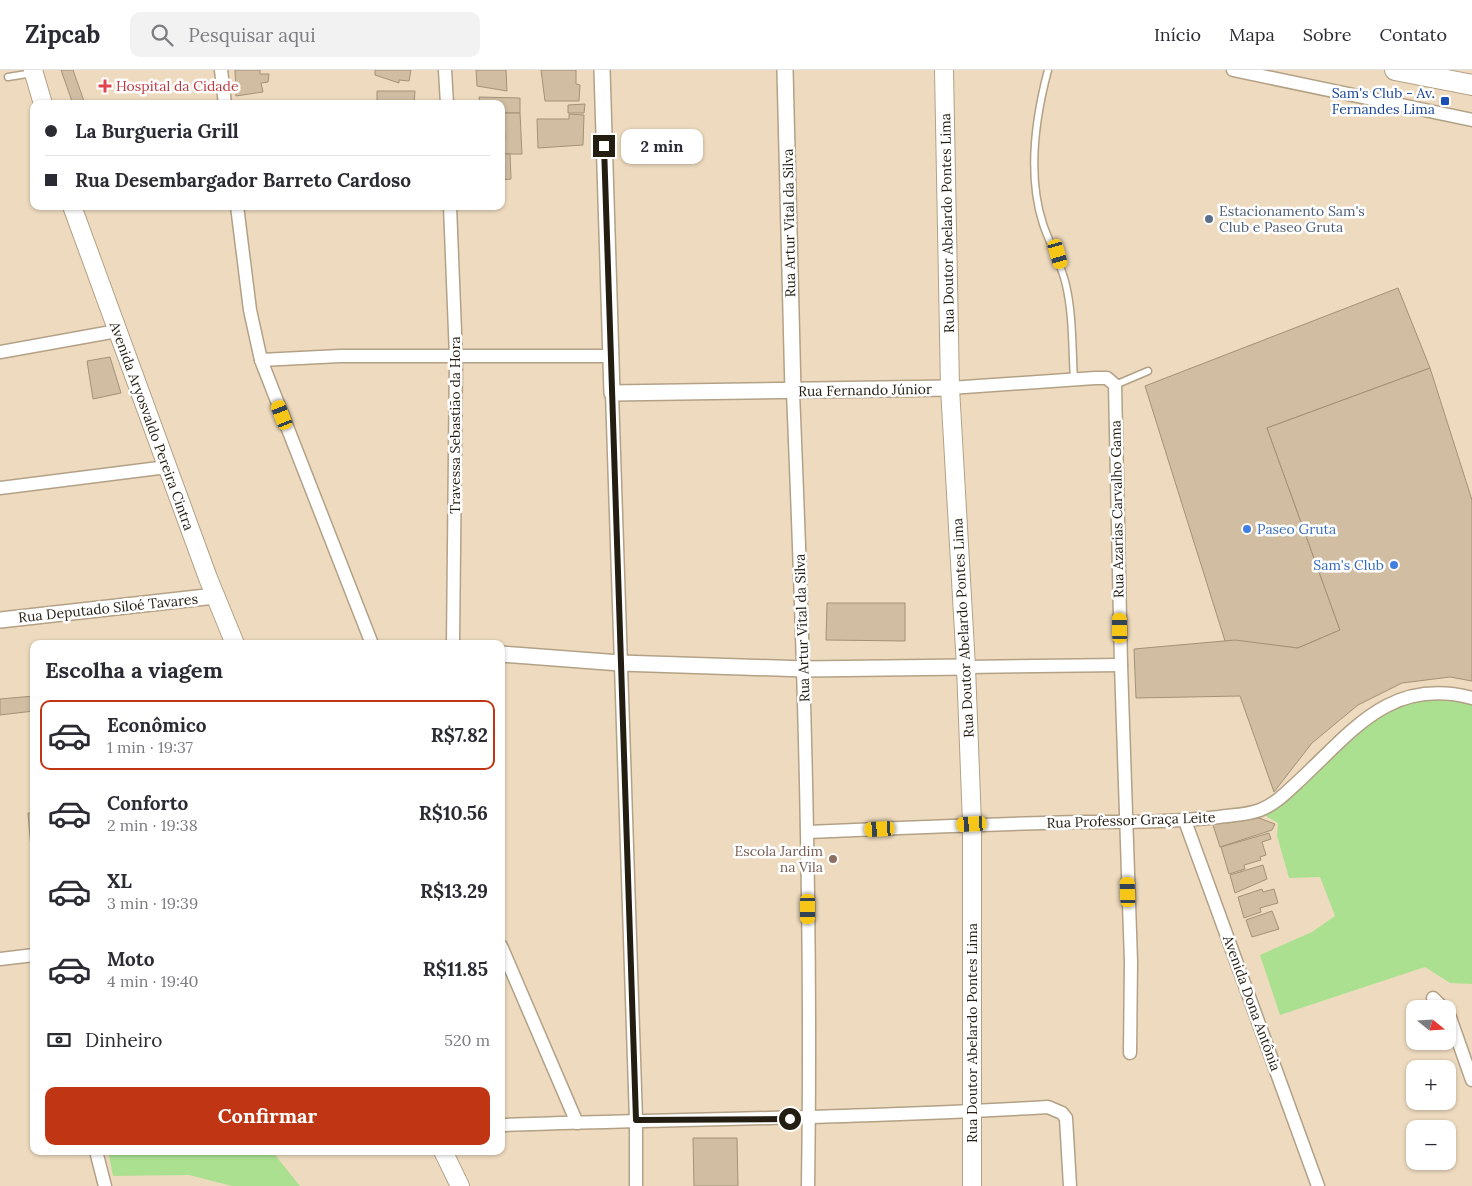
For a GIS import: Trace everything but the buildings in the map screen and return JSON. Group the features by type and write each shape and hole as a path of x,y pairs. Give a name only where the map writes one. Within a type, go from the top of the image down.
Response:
{"highway":[{"path":"1395,70 1472,85"}],"main road":[{"name":"Rua Doutor Abelardo Pontes Lima","path":"944,70 950,388 966,667 972,824 972,1186"},
{"path":"33,72 41,100"},
{"name":"Avenida Aryosvaldo Pereira Cintra","path":"73,210 167,467 233,640"},
{"path":"445,1155 460,1186"}],"street":[{"path":"221,70 225,100"},
{"path":"445,70 446,100"},
{"path":"602,70 636,1120 636,1186"},
{"name":"Rua Artur Vital da Silva","path":"785,70 793,392 805,669 808,832 808,1186"},
{"path":"1233,70 1472,120"},
{"path":"238,210 250,310 261,360 370,640"},
{"name":"Travessa Sebastião da Hora","path":"450,210 456,357 453,640"},
{"path":"0,352 117,330"},
{"path":"261,360 340,356 610,356"},
{"name":"Rua Fernando Júnior","path":"612,393 793,392 950,388 1107,378 1115,385"},
{"name":"Rua Azarias Carvalho Gama","path":"1115,385 1121,665 1131,962 1130,1053"},
{"path":"0,488 167,467"},
{"name":"Rua Deputado Siloé Tavares","path":"0,620 215,596"},
{"path":"505,654 620,663 805,669 1121,665"},
{"name":"Rua Professor Graça Leite","path":"808,832 972,824 1185,821 1250,813 1271,804 1298,782 1351,729 1375,711 1415,695 1440,692 1472,698"},
{"name":"Avenida Dona Antônia","path":"1185,821 1318,1186"},
{"path":"505,955 577,1123"},
{"path":"0,960 30,956"},
{"path":"1456,1035 1472,1080"},
{"path":"505,1125 636,1120 809,1118 973,1112 1048,1107 1062,1113 1066,1118 1070,1186"},
{"path":"97,1155 105,1186"}],"lane":[{"path":"1048,70 1038,106 1035,177 1044,225 1058,254 1066,284 1074,380"},
{"path":"8,77 33,72"},
{"path":"1115,385 1148,371"}],"green space":[{"path":"1426,698 1472,702 1472,984 1450,983 1425,967 1280,1015 1260,955 1312,932 1335,916 1320,877 1289,878 1277,836 1278,823 1264,815 1380,711"},
{"path":"109,1155 275,1155 300,1186 232,1186 189,1175 113,1176"}],"place":[{"name":"Hospital da Cidade","path":"105,86"},
{"name":"Sam's Club - Av. Fernandes Lima","path":"1445,101"},
{"name":"Estacionamento Sam's Club e Paseo Gruta","path":"1209,219"},
{"name":"Paseo Gruta","path":"1247,529"},
{"name":"Sam's Club","path":"1394,565"},
{"name":"Escola Jardim na Vila","path":"833,859"}],"route":[{"path":"604,146 636,1120 790,1119"}]}
